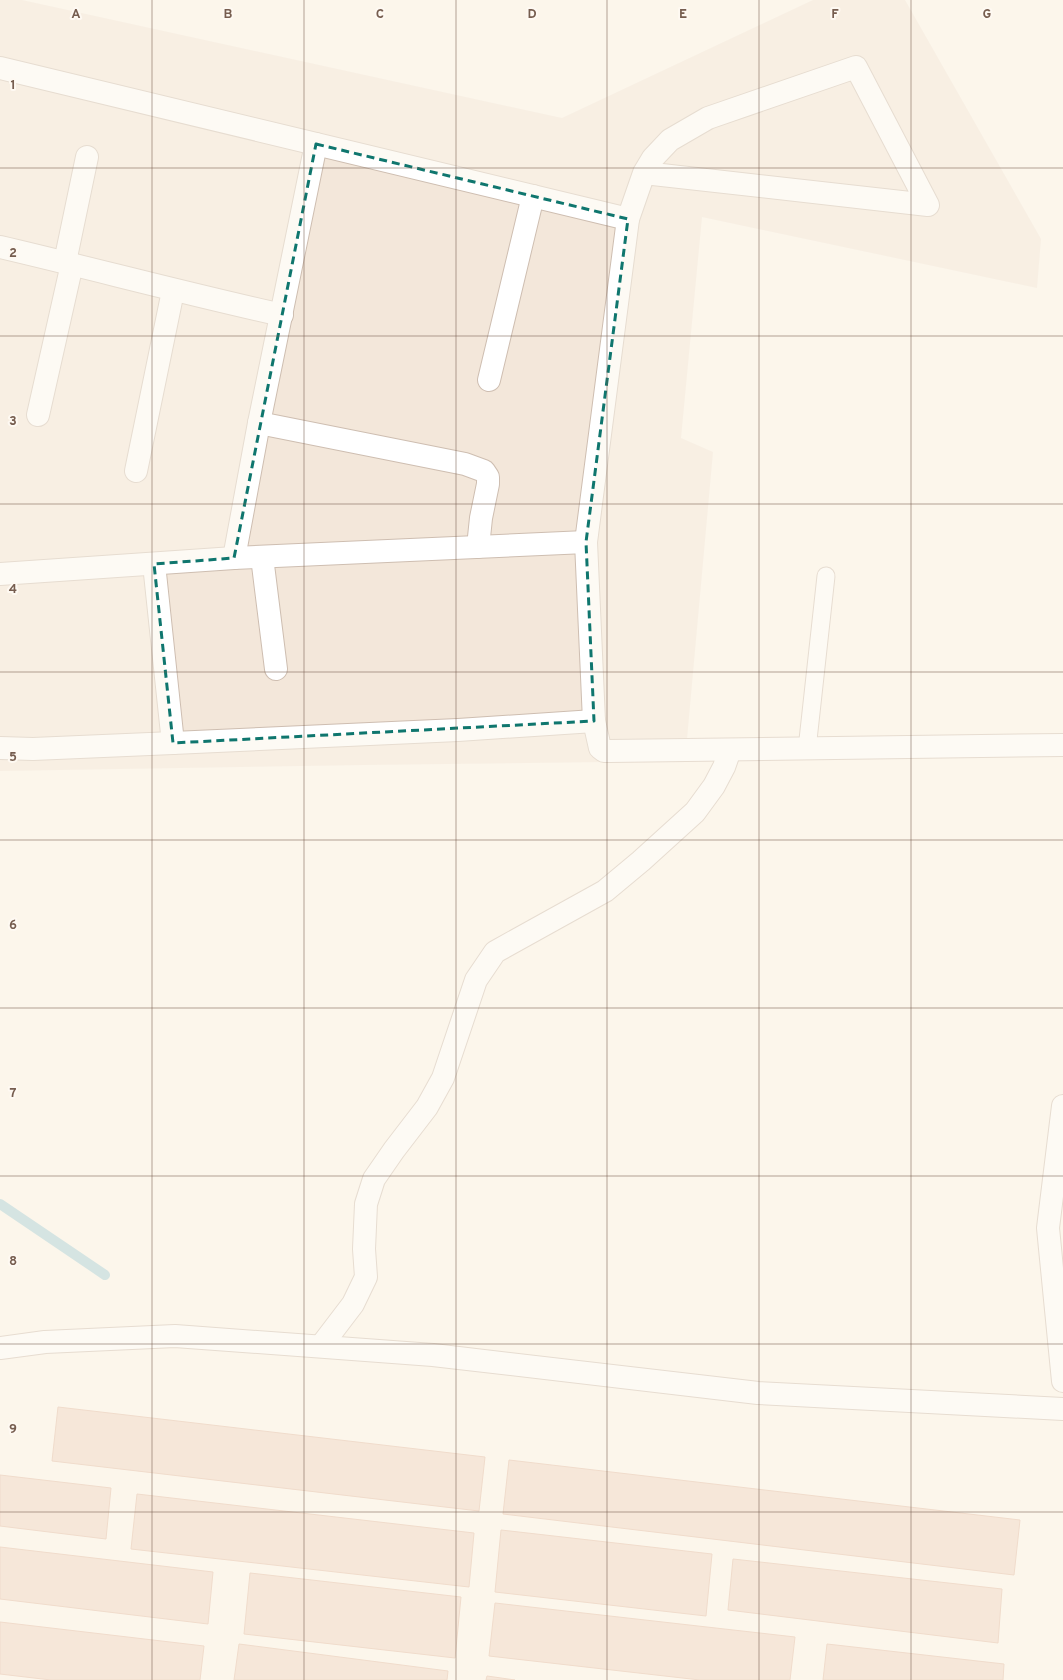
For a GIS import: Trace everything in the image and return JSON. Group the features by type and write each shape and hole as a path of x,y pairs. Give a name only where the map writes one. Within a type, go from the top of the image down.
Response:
{"street":[{"path":"0,68 628,219"},
{"path":"644,172 928,205 856,68 708,118 670,140 653,158 644,172 628,219 586,542 594,721 600,748 604,751 1063,746"},
{"path":"234,558 259,423 316,144"},
{"path":"38,415 69,263 87,157"},
{"path":"489,380 533,196"},
{"path":"0,247 282,316"},
{"path":"136,472 173,290"},
{"path":"259,423 465,464 484,471 488,477 488,484 481,518 478,547"},
{"path":"0,574 234,558 586,542"},
{"path":"262,557 276,669"},
{"path":"154,564 173,743"},
{"path":"0,748 173,743 458,730 594,721"},
{"path":"321,1346 353,1304 366,1277 364,1249 366,1204 374,1180 394,1150 427,1107 443,1078 476,980 495,952 605,891 641,861 695,812 714,786 724,767 730,750"},
{"path":"1063,1106 1048,1228 1063,1381"},
{"path":"0,1348 45,1342 175,1336 432,1354 758,1393 1063,1409"}],"lane":[{"path":"807,749 826,576"}],"highlighted area":[{"path":"316,144 628,219 586,542 594,721 173,743 154,564 234,558"}],"shaded area":[{"path":"0,0 22,0 562,118 813,0 905,0 1041,239 1037,288 702,217 681,438 713,452 685,761 0,771"}],"building":[{"path":"58,1407 485,1457 479,1511 52,1461"},
{"path":"509,1460 1020,1520 1014,1575 503,1514"},
{"path":"0,1475 111,1488 106,1539 0,1526"},
{"path":"137,1494 474,1533 469,1587 131,1549"},
{"path":"501,1530 712,1554 706,1616 495,1592"},
{"path":"0,1547 213,1572 208,1624 0,1599"},
{"path":"733,1559 1002,1589 998,1643 728,1610"},
{"path":"250,1573 461,1597 455,1658 244,1634"},
{"path":"495,1603 795,1637 790,1680 700,1680 489,1656"},
{"path":"0,1622 204,1646 200,1680 51,1680 0,1674"},
{"path":"239,1644 448,1671 447,1680 234,1680"},
{"path":"827,1644 1004,1664 1003,1680 823,1680"},
{"path":"487,1676 515,1680 486,1680"}],"waterway":[{"path":"0,1204 105,1275"}]}
